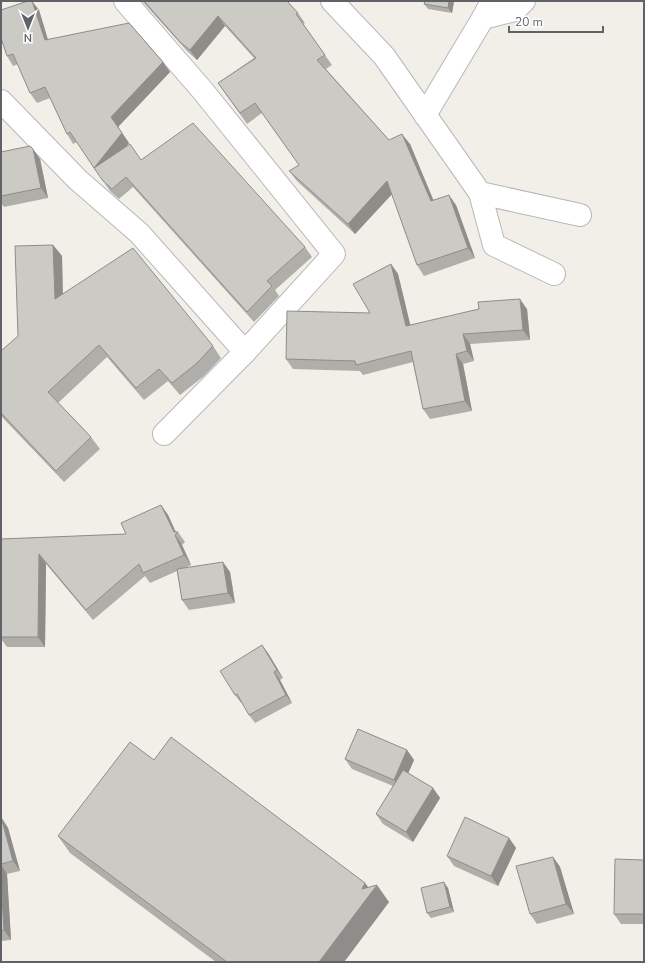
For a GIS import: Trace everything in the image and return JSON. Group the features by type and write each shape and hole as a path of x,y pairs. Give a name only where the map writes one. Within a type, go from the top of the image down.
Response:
{"street":[{"path":"125,1 203,91 334,254 245,352 164,434"},
{"path":"332,1 384,56 480,193 494,245 554,274"},
{"path":"426,115 488,10 515,10 524,1"},
{"path":"1,102 78,180 140,233 245,352"},
{"path":"480,193 580,215"}],"building":[{"path":"32,1 45,40 129,23 163,62 111,117 122,133 94,168 70,132 67,134 45,87 30,93 13,54 7,56 1,38 1,10"},
{"path":"144,1 287,1 298,13 296,14 325,55 317,60 389,140 402,134 431,201 449,195 468,248 417,265 387,181 348,224 289,171 299,165 255,103 240,113 218,83 256,58 218,16 190,50 180,42"},
{"path":"425,1 449,1 448,8 424,4"},
{"path":"193,123 305,247 267,281 272,286 247,312 126,177 112,189 103,181 94,168 130,144 141,160"},
{"path":"30,146 33,149 41,188 1,196 1,152"},
{"path":"53,245 55,299 133,248 213,346 196,364 172,383 159,369 136,388 99,345 48,392 91,437 56,471 1,413 1,351 18,336 15,246"},
{"path":"391,264 406,326 479,309 478,302 520,299 523,330 463,334 467,351 456,354 465,401 423,409 411,351 356,365 355,361 286,359 287,311 370,313 353,284"},
{"path":"161,505 174,532 178,532 175,535 184,555 143,573 139,564 86,610 39,554 38,637 1,637 1,539 126,534 121,523"},
{"path":"223,562 228,593 182,600 177,569"},
{"path":"262,645 277,670 274,672 286,695 249,715 237,694 235,695 220,671"},
{"path":"358,729 407,750 394,780 345,759"},
{"path":"171,737 365,883 362,889 377,885 319,962 227,962 58,836 130,742 154,760"},
{"path":"403,770 433,788 406,832 376,814"},
{"path":"1,817 13,861 1,864"},
{"path":"465,817 509,838 491,876 447,856"},
{"path":"553,857 566,904 530,914 516,866"},
{"path":"615,859 644,860 644,914 614,914"},
{"path":"1,879 4,930 1,930"},
{"path":"444,882 450,907 427,913 421,888"}]}
